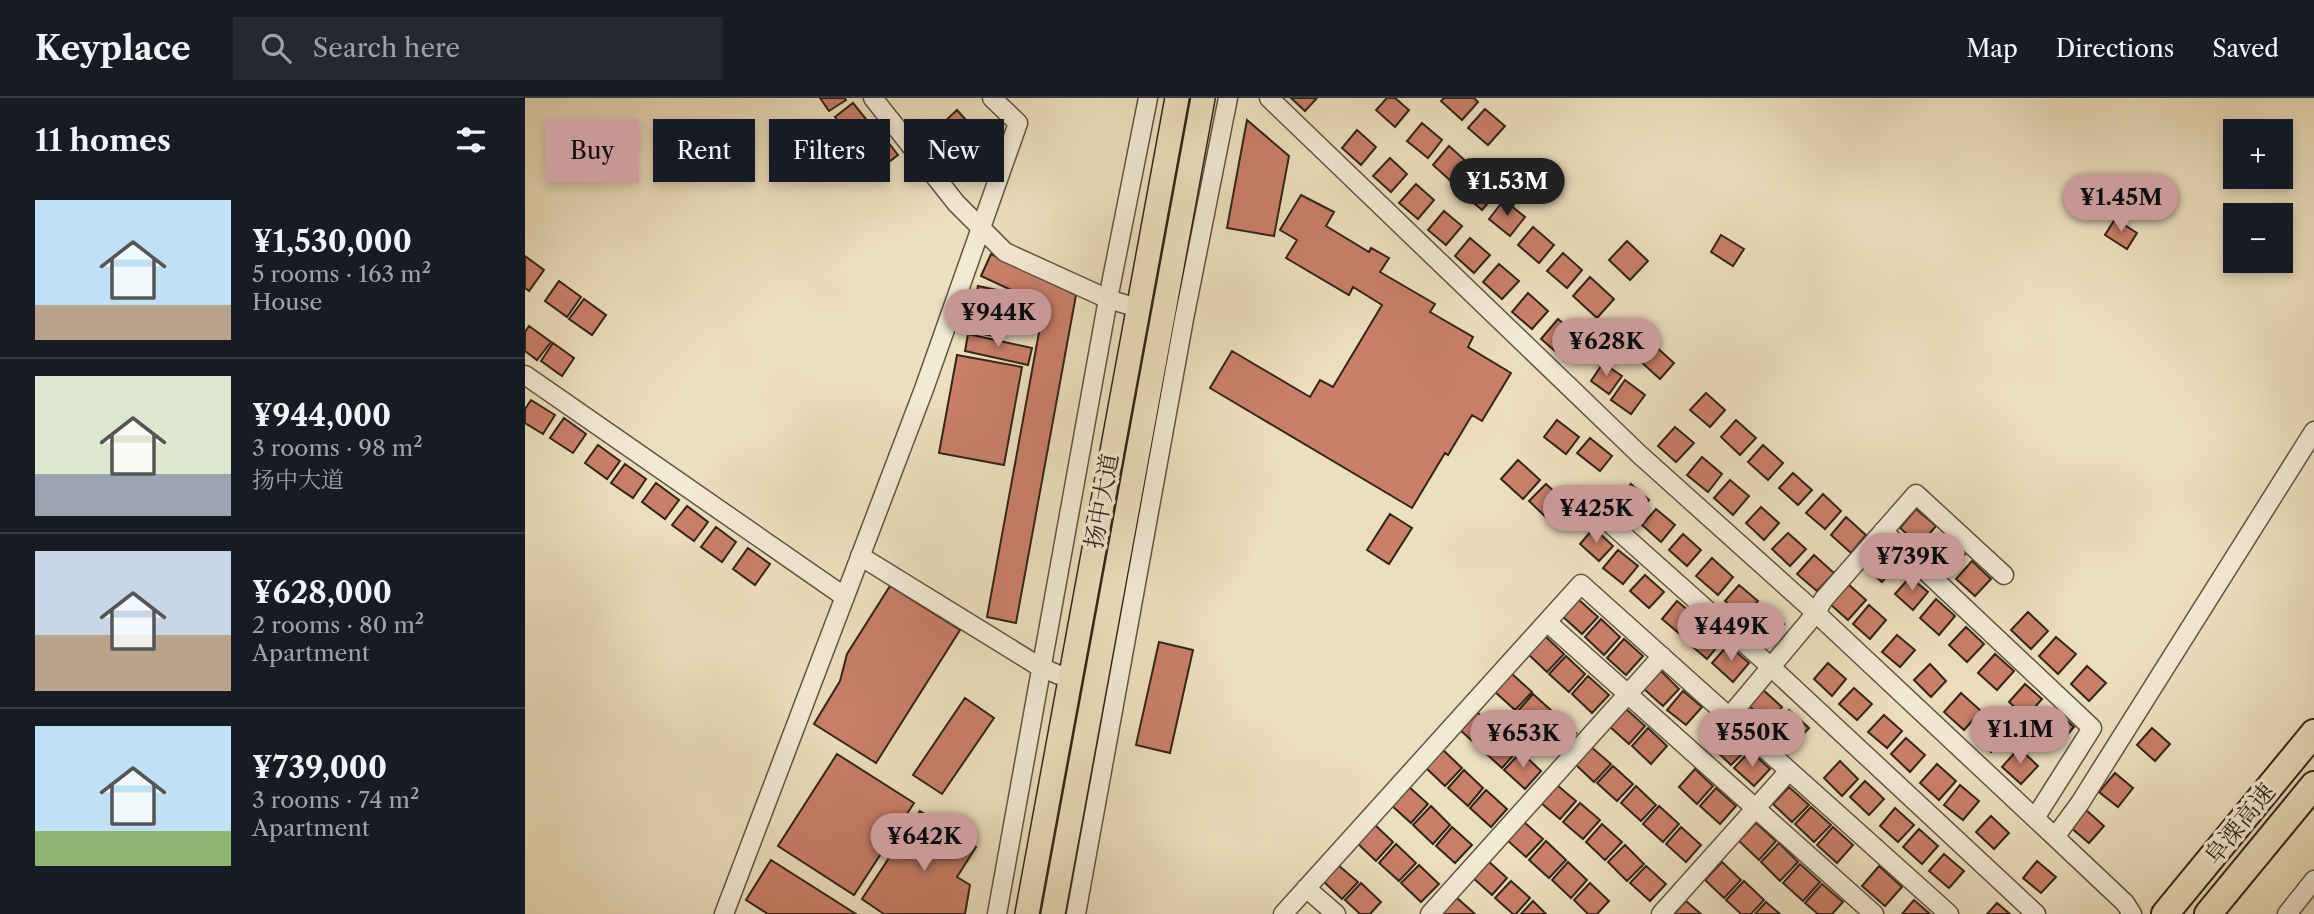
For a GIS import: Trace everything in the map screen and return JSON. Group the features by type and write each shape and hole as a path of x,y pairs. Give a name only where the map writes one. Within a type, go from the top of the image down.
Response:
{"highway":[{"name":"阜溧高速","path":"2165,914 2314,733"},
{"name":"阜溧高速","path":"2208,914 2314,785"}],"main road":[{"name":"扬中大道","path":"1027,914 1177,98"},
{"name":"扬中大道","path":"1053,914 1203,98"},
{"path":"1138,307 1163,314"},
{"path":"1069,679 1095,685"}],"street":[{"path":"873,98 955,203 1005,252 1108,299 1138,307"},
{"path":"724,914 924,389 1018,123 992,98"},
{"path":"997,914 1108,299 1148,98"},
{"path":"1076,914 1227,98"},
{"path":"1269,98 1639,454 1816,613 2125,903 2132,914"},
{"path":"525,375 845,597"},
{"path":"2055,838 2080,803 2314,430"},
{"path":"1729,716 1816,613 1823,600 1916,494 2004,575"},
{"path":"1595,510 1771,667 2036,914"},
{"path":"1884,531 2092,728 2035,818"},
{"path":"860,556 1040,667 1069,679"},
{"path":"1283,914 1581,584 1949,914"},
{"path":"1547,622 1874,914"},
{"path":"1430,914 1662,656"},
{"path":"1661,914 1790,771"},
{"path":"2287,914 2314,880"},
{"path":"1307,888 1336,914"}],"building":[{"path":"820,98 845,98 846,100 829,111"},
{"path":"1291,98 1317,98 1305,111"},
{"path":"1387,98 1395,98 1409,110 1395,127 1376,110"},
{"path":"1444,98 1474,98 1478,102 1462,120 1441,101"},
{"path":"853,103 866,119 837,119 835,117"},
{"path":"1485,109 1505,126 1488,145 1468,128"},
{"path":"957,110 965,119 947,119"},
{"path":"1247,120 1289,156 1274,236 1227,228"},
{"path":"1422,123 1442,140 1428,158 1407,141"},
{"path":"1357,130 1376,147 1361,165 1342,148"},
{"path":"890,145 898,155 890,161"},
{"path":"1449,146 1469,164 1453,183 1433,165"},
{"path":"1390,158 1407,174 1391,192 1373,176"},
{"path":"1478,172 1499,190 1482,210 1461,192"},
{"path":"1416,184 1434,200 1418,219 1399,203"},
{"path":"1301,195 1334,212 1326,226 1369,252 1371,248 1389,258 1380,272 1435,304 1430,312 1473,337 1468,347 1511,373 1482,421 1472,415 1412,508 1210,388 1232,351 1310,397 1320,380 1333,387 1382,305 1353,287 1349,295 1286,258 1297,240 1280,230"},
{"path":"1504,200 1525,217 1510,236 1489,219"},
{"path":"1444,211 1462,226 1446,245 1428,230"},
{"path":"2115,219 2137,233 2127,249 2105,235"},
{"path":"1533,227 1554,245 1539,263 1518,245"},
{"path":"1721,235 1744,249 1733,266 1711,252"},
{"path":"1470,238 1490,255 1474,273 1455,256"},
{"path":"1627,241 1648,261 1630,280 1609,260"},
{"path":"1563,253 1582,270 1567,288 1547,271"},
{"path":"991,254 1076,295 1016,623 987,617 1044,305 981,276"},
{"path":"525,256 544,270 529,291 525,288"},
{"path":"1499,264 1519,281 1502,299 1483,282"},
{"path":"1590,277 1614,299 1597,318 1573,296"},
{"path":"559,281 581,297 567,317 545,301"},
{"path":"978,286 1002,291 993,336 969,331"},
{"path":"1528,293 1548,311 1532,329 1512,312"},
{"path":"584,299 606,315 592,335 569,319"},
{"path":"1558,319 1579,337 1562,357 1541,339"},
{"path":"529,326 551,342 537,360 525,351 525,332"},
{"path":"968,334 1032,348 1028,365 965,351"},
{"path":"553,343 574,358 562,376 541,361"},
{"path":"1654,345 1674,363 1660,379 1640,361"},
{"path":"957,355 1022,367 1004,465 939,453"},
{"path":"1603,363 1622,376 1609,394 1591,381"},
{"path":"1625,380 1645,395 1631,414 1611,400"},
{"path":"1706,393 1725,410 1710,427 1690,410"},
{"path":"531,400 555,415 543,434 525,423 525,409"},
{"path":"564,418 586,434 573,453 550,438"},
{"path":"1557,420 1579,437 1566,454 1544,437"},
{"path":"1736,420 1756,438 1740,455 1721,437"},
{"path":"1675,427 1694,443 1676,462 1658,446"},
{"path":"1590,438 1612,456 1600,471 1577,453"},
{"path":"598,445 620,461 607,479 585,463"},
{"path":"1763,445 1783,463 1768,480 1748,462"},
{"path":"1702,457 1722,474 1708,492 1687,475"},
{"path":"1518,460 1540,480 1523,499 1501,479"},
{"path":"625,464 646,479 633,498 611,483"},
{"path":"1793,473 1812,490 1798,505 1779,488"},
{"path":"1730,480 1749,496 1733,515 1714,498"},
{"path":"656,483 679,500 665,519 642,502"},
{"path":"1546,484 1567,503 1550,521 1529,501"},
{"path":"1631,484 1649,500 1633,517 1616,501"},
{"path":"1823,494 1841,511 1825,529 1806,513"},
{"path":"687,506 708,522 694,541 672,525"},
{"path":"1761,507 1779,523 1764,540 1746,523"},
{"path":"1656,509 1675,525 1661,542 1642,525"},
{"path":"1916,509 1936,526 1920,545 1900,528"},
{"path":"1390,514 1412,528 1389,564 1367,550"},
{"path":"1846,517 1866,535 1851,553 1831,535"},
{"path":"716,527 736,542 722,562 701,547"},
{"path":"1594,528 1613,546 1599,561 1580,544"},
{"path":"1788,533 1806,549 1790,566 1772,549"},
{"path":"1683,534 1701,550 1687,566 1669,550"},
{"path":"1944,536 1965,554 1950,572 1929,554"},
{"path":"748,548 770,564 755,585 733,569"},
{"path":"1881,549 1898,563 1882,582 1865,567"},
{"path":"1618,550 1638,566 1623,584 1603,568"},
{"path":"1814,555 1834,573 1817,591 1797,574"},
{"path":"1712,558 1733,577 1718,595 1696,576"},
{"path":"1972,561 1991,579 1975,596 1956,579"},
{"path":"1645,575 1664,592 1649,608 1630,591"},
{"path":"1910,577 1928,592 1913,610 1895,594"},
{"path":"1848,584 1866,600 1848,620 1830,604"},
{"path":"1739,585 1758,601 1744,617 1725,601"},
{"path":"890,586 960,630 876,763 814,724 840,681 847,654"},
{"path":"1578,599 1598,617 1582,634 1562,616"},
{"path":"1936,599 1955,616 1939,635 1920,618"},
{"path":"1677,601 1696,617 1681,635 1662,619"},
{"path":"1869,605 1886,620 1870,639 1853,624"},
{"path":"1765,608 1784,624 1770,640 1751,624"},
{"path":"2028,612 2048,631 2031,649 2011,630"},
{"path":"1601,619 1620,637 1604,655 1585,637"},
{"path":"1702,624 1722,641 1707,659 1687,642"},
{"path":"1966,627 1984,644 1967,662 1949,645"},
{"path":"1544,635 1564,654 1547,672 1527,653"},
{"path":"1897,635 1915,650 1900,667 1882,652"},
{"path":"2056,637 2076,654 2058,674 2039,656"},
{"path":"1624,639 1643,656 1626,675 1607,658"},
{"path":"1159,642 1193,650 1170,753 1136,745"},
{"path":"1728,645 1749,663 1733,682 1712,663"},
{"path":"1995,654 2014,671 1997,690 1978,673"},
{"path":"1566,656 1585,674 1569,692 1549,674"},
{"path":"1828,663 1846,679 1832,696 1814,679"},
{"path":"1930,664 1946,681 1931,697 1914,680"},
{"path":"2087,666 2106,683 2089,701 2071,684"},
{"path":"1661,671 1679,689 1663,706 1644,689"},
{"path":"1511,673 1532,692 1515,710 1494,691"},
{"path":"1588,676 1609,695 1592,713 1572,694"},
{"path":"2025,684 2042,699 2026,717 2009,702"},
{"path":"1854,688 1872,704 1857,720 1839,704"},
{"path":"1762,689 1782,707 1768,723 1748,705"},
{"path":"1683,691 1702,707 1686,725 1667,710"},
{"path":"1961,693 1981,711 1964,730 1944,712"},
{"path":"1533,694 1553,712 1537,730 1517,712"},
{"path":"965,698 994,718 942,794 913,775"},
{"path":"1625,708 1645,726 1629,744 1609,726"},
{"path":"2054,709 2074,727 2057,746 2037,728"},
{"path":"1789,710 1809,728 1792,746 1772,728"},
{"path":"1476,711 1496,730 1480,748 1459,729"},
{"path":"1556,714 1576,733 1560,751 1539,732"},
{"path":"1884,715 1902,731 1887,748 1868,732"},
{"path":"1989,722 2005,737 1991,752 1975,737"},
{"path":"1648,728 1667,746 1651,764 1632,746"},
{"path":"2152,728 2170,744 2155,761 2137,745"},
{"path":"1728,730 1748,748 1731,765 1712,747"},
{"path":"1498,732 1518,750 1502,768 1482,750"},
{"path":"1906,738 1925,755 1910,772 1891,754"},
{"path":"1590,746 1611,764 1594,782 1574,763"},
{"path":"2019,748 2038,766 2021,784 2002,767"},
{"path":"1442,749 1462,768 1445,786 1425,767"},
{"path":"1750,751 1770,769 1754,786 1734,768"},
{"path":"1521,752 1541,771 1525,789 1504,770"},
{"path":"837,754 914,803 854,895 778,846"},
{"path":"1840,761 1858,779 1842,796 1824,778"},
{"path":"1937,764 1956,781 1939,800 1920,783"},
{"path":"1613,766 1633,784 1617,801 1597,783"},
{"path":"1695,769 1713,786 1697,804 1679,787"},
{"path":"1464,770 1483,788 1468,806 1448,788"},
{"path":"2115,773 2133,788 2118,807 2099,792"},
{"path":"1865,781 1884,799 1869,815 1850,797"},
{"path":"1557,785 1576,801 1560,819 1541,803"},
{"path":"1960,785 1979,801 1963,820 1944,805"},
{"path":"1408,786 1428,804 1411,823 1391,805"},
{"path":"1636,786 1656,805 1641,821 1621,803"},
{"path":"1789,787 1809,805 1792,822 1773,804"},
{"path":"1716,788 1736,806 1720,824 1700,806"},
{"path":"1486,790 1507,809 1491,827 1470,808"},
{"path":"1580,803 1600,820 1583,839 1563,822"},
{"path":"1431,806 1450,825 1433,844 1413,825"},
{"path":"1659,806 1679,824 1663,842 1643,824"},
{"path":"1811,807 1831,825 1814,842 1795,824"},
{"path":"1895,808 1914,825 1898,842 1880,826"},
{"path":"2085,809 2104,826 2089,843 2070,827"},
{"path":"920,811 976,847 957,877 970,885 965,914 884,914 862,899"},
{"path":"1991,816 2009,833 1994,849 1976,832"},
{"path":"1524,822 1543,839 1526,857 1507,840"},
{"path":"1756,823 1776,841 1759,860 1739,841"},
{"path":"1374,824 1393,842 1376,861 1357,843"},
{"path":"1602,824 1622,842 1605,860 1586,842"},
{"path":"1452,827 1472,845 1455,863 1436,846"},
{"path":"1681,827 1701,845 1686,862 1666,844"},
{"path":"1833,827 1853,845 1837,863 1817,845"},
{"path":"1919,829 1938,846 1922,864 1903,847"},
{"path":"1546,841 1566,860 1549,878 1529,860"},
{"path":"1779,843 1798,862 1780,881 1761,862"},
{"path":"1396,844 1416,863 1399,881 1379,863"},
{"path":"1625,845 1644,864 1627,881 1608,862"},
{"path":"1944,854 1964,871 1949,888 1929,871"},
{"path":"771,860 856,914 768,914 746,900"},
{"path":"1487,860 1507,878 1492,895 1472,877"},
{"path":"2037,861 2056,877 2041,893 2023,878"},
{"path":"1568,862 1587,880 1571,898 1552,880"},
{"path":"1722,862 1741,880 1724,898 1705,880"},
{"path":"1800,864 1820,882 1803,901 1783,883"},
{"path":"1338,865 1358,882 1342,899 1323,881"},
{"path":"1419,865 1439,884 1421,902 1401,883"},
{"path":"1646,866 1666,884 1650,901 1630,883"},
{"path":"1879,866 1902,887 1885,906 1862,886"},
{"path":"1511,881 1530,898 1516,914 1495,898"},
{"path":"1744,881 1764,900 1751,914 1741,914 1726,900"},
{"path":"1361,883 1381,902 1370,914 1360,914 1345,900"},
{"path":"1590,883 1609,901 1597,914 1588,914 1574,900"},
{"path":"1822,884 1843,902 1832,914 1818,914 1805,903"},
{"path":"1456,897 1475,914 1441,914"},
{"path":"1914,900 1930,914 1902,914"},
{"path":"1533,901 1546,914 1521,914"},
{"path":"1686,901 1701,914 1674,914"},
{"path":"1766,902 1780,914 1755,914"},
{"path":"1997,903 2010,914 1987,914"}]}
